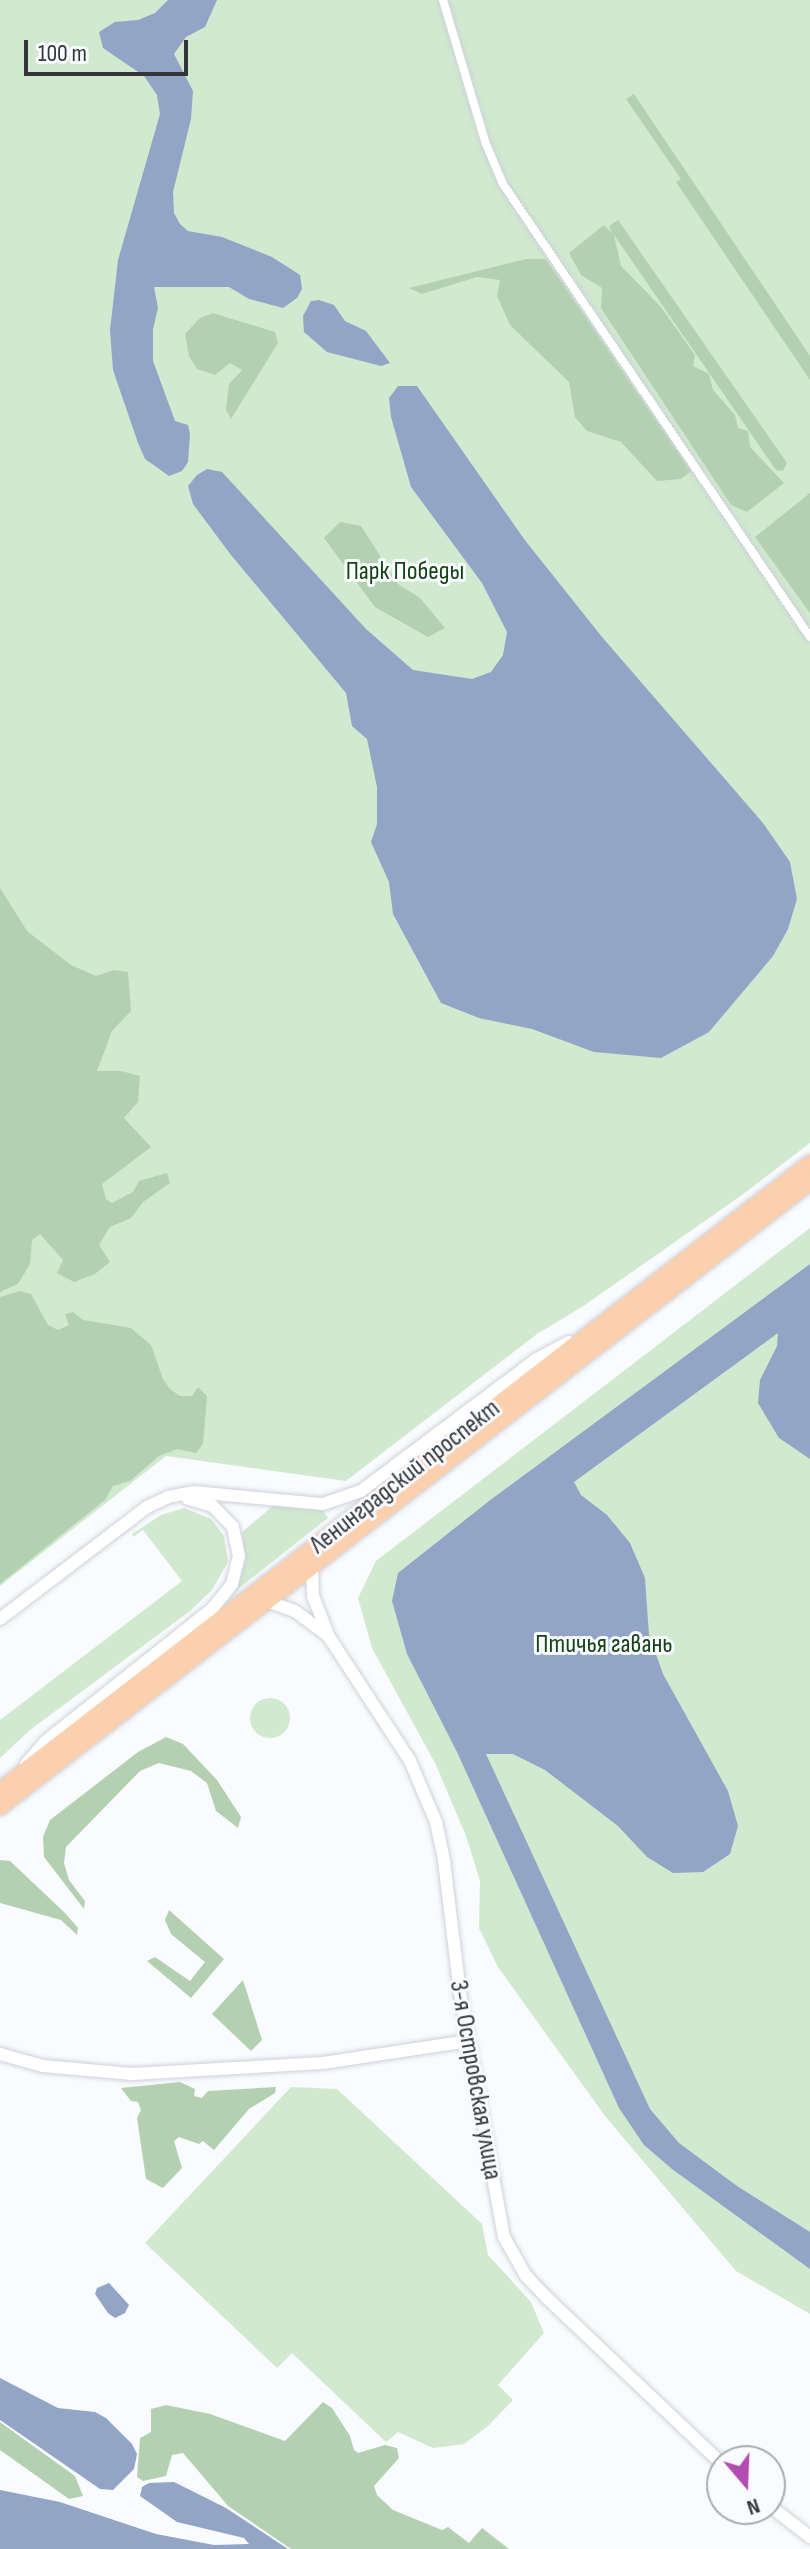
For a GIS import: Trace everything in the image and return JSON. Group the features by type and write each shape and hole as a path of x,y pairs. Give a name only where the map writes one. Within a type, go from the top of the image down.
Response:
{"main road":[{"name":"Ленинградский проспект","path":"4,1787 810,1163"},
{"name":"Ленинградский проспект","path":"0,1807 810,1182"}],"street":[{"path":"443,0 486,144 503,184 810,637"},
{"path":"0,1619 158,1502 193,1492 303,1503 341,1499 383,1476 537,1359 596,1329"},
{"path":"4,1787 46,1741 212,1609 232,1584 238,1566 239,1546 228,1519 213,1506 195,1499 158,1502"},
{"path":"312,1567 313,1596 329,1637"},
{"path":"267,1601 295,1611 329,1637"},
{"name":"3-я Островская улица","path":"329,1637 410,1761 436,1822 468,2041 498,2215 513,2257 526,2276 604,2355 706,2449"},
{"path":"0,2054 43,2066 132,2074 323,2063 468,2041"},
{"path":"786,2518 810,2537"}],"green space":[{"name":"Парк Победы","path":"0,0 810,0 810,1143 742,1195 582,1307 537,1334 346,1481 166,1456 0,1586"},
{"path":"634,94 810,356 810,380 676,182 681,179 626,99"},
{"path":"618,220 787,463 783,471 776,470 614,235 621,266 661,307 695,355 693,366 709,374 713,390 735,415 738,428 748,431 750,447 784,483 747,512 731,505 601,308 602,288 581,275 569,253 604,225 612,233 609,226"},
{"path":"526,259 546,259 691,471 681,479 657,481 621,442 587,431 575,417 569,382 510,325 497,296 500,280 477,277 422,294 409,288"},
{"path":"213,313 275,332 278,343 231,419 226,410 229,384 242,370 230,363 215,375 197,369 189,356 185,334 200,318"},
{"path":"810,493 810,613 755,537"},
{"path":"340,522 361,526 398,584 420,598 445,628 428,637 375,607 324,538"},
{"path":"0,888 27,931 71,965 96,976 114,970 128,972 131,1011 112,1031 97,1071 121,1071 140,1076 138,1102 124,1118 151,1147 102,1184 106,1199 112,1203 133,1192 139,1181 167,1173 170,1183 143,1202 131,1218 110,1227 99,1245 110,1262 95,1274 74,1282 57,1273 63,1260 40,1234 32,1240 30,1264 18,1284 0,1292"},
{"name":"Птичья гавань","path":"810,1228 810,2314 736,2271 605,2116 498,1967 479,1928 480,1881 466,1836 436,1765 372,1648 358,1598 376,1561"},
{"path":"20,1291 31,1294 48,1325 58,1330 69,1325 65,1314 73,1312 83,1320 131,1328 151,1345 163,1379 170,1389 180,1396 192,1396 198,1387 207,1396 203,1444 196,1453 177,1449 159,1456 130,1481 113,1486 105,1500 0,1584 0,1297"},
{"path":"274,1505 323,1510 328,1518 229,1596 245,1561 242,1532"},
{"path":"184,1508 211,1519 224,1536 228,1562 212,1590 190,1611 30,1730 0,1758 0,1720 182,1581 143,1530 133,1537 132,1534 161,1515"},
{"path":"270,1698 284,1704 290,1718 284,1732 270,1738 256,1732 250,1718 256,1704"},
{"path":"166,1737 183,1744 217,1780 241,1817 238,1828 216,1811 207,1783 191,1771 159,1763 140,1771 66,1847 64,1863 69,1880 85,1901 84,1909 44,1857 43,1837 50,1820 138,1752"},
{"path":"0,1860 10,1861 65,1913 78,1928 77,1935 61,1920 0,1903"},
{"path":"169,1910 224,1959 191,1998 147,1961 155,1957 190,1981 205,1962 171,1934 165,1920"},
{"path":"243,1980 262,2040 251,2051 212,2014"},
{"path":"180,2082 195,2089 194,2096 202,2098 208,2091 276,2087 275,2093 249,2109 214,2150 203,2141 199,2144 179,2137 174,2141 182,2168 163,2188 146,2179 137,2118 141,2110 138,2102 131,2101 121,2088"},
{"path":"291,2087 337,2089 482,2224 488,2255 531,2302 544,2333 498,2385 513,2400 488,2426 464,2444 433,2448 398,2432 386,2442 292,2353 277,2368 145,2243"},
{"path":"323,2402 332,2408 358,2453 385,2445 397,2448 399,2458 374,2486 377,2495 393,2510 442,2530 448,2527 469,2543 482,2528 509,2549 291,2549 228,2506 183,2453 172,2455 166,2476 143,2481 137,2477 140,2438 151,2432 151,2409 166,2405 210,2414 285,2441"},
{"path":"0,2422 75,2476 83,2496 69,2499 0,2450"}],"water":[{"path":"168,0 217,0 205,27 186,37 174,54 193,91 191,119 173,192 174,213 188,231 222,237 272,257 300,275 302,289 297,298 283,308 249,299 229,287 154,287 158,308 153,329 153,361 175,421 188,425 190,434 188,462 182,471 169,476 145,459 138,443 113,370 110,330 118,260 160,114 157,95 144,76 103,48 99,32 115,22 138,20 155,13"},
{"path":"311,301 334,305 345,321 366,331 390,363 381,366 327,352 304,332 303,316"},
{"path":"398,386 417,386 524,539 602,637 763,823 790,862 797,899 788,929 773,956 709,1032 661,1058 594,1052 532,1029 479,1018 441,1003 393,914 389,882 371,842 377,824 377,787 367,739 352,726 346,693 231,555 193,504 188,486 197,475 207,469 222,472 366,629 413,670 472,679 491,672 503,655 507,632 482,583 411,487 391,417 389,398"},
{"path":"810,1264 810,1459 779,1438 758,1403 760,1380 777,1346 778,1333 574,1482 581,1495 607,1515 630,1543 645,1578 649,1635 663,1674 728,1791 738,1826 730,1854 703,1872 673,1873 647,1857 618,1826 545,1770 513,1754 486,1754 650,2109 679,2143 737,2186 810,2232 810,2269 672,2169 644,2145 619,2108 457,1752 407,1654 392,1601 398,1573 489,1501"},
{"path":"109,2283 129,2305 125,2313 115,2318 95,2294 97,2288"},
{"path":"0,2378 58,2408 95,2412 106,2418 132,2444 137,2454 134,2469 113,2490 100,2489 0,2420"},
{"path":"174,2482 226,2508 288,2549 0,2549 0,2490 60,2502 156,2534 214,2545 249,2544 244,2538 177,2522 140,2496 142,2487 149,2483"}]}
